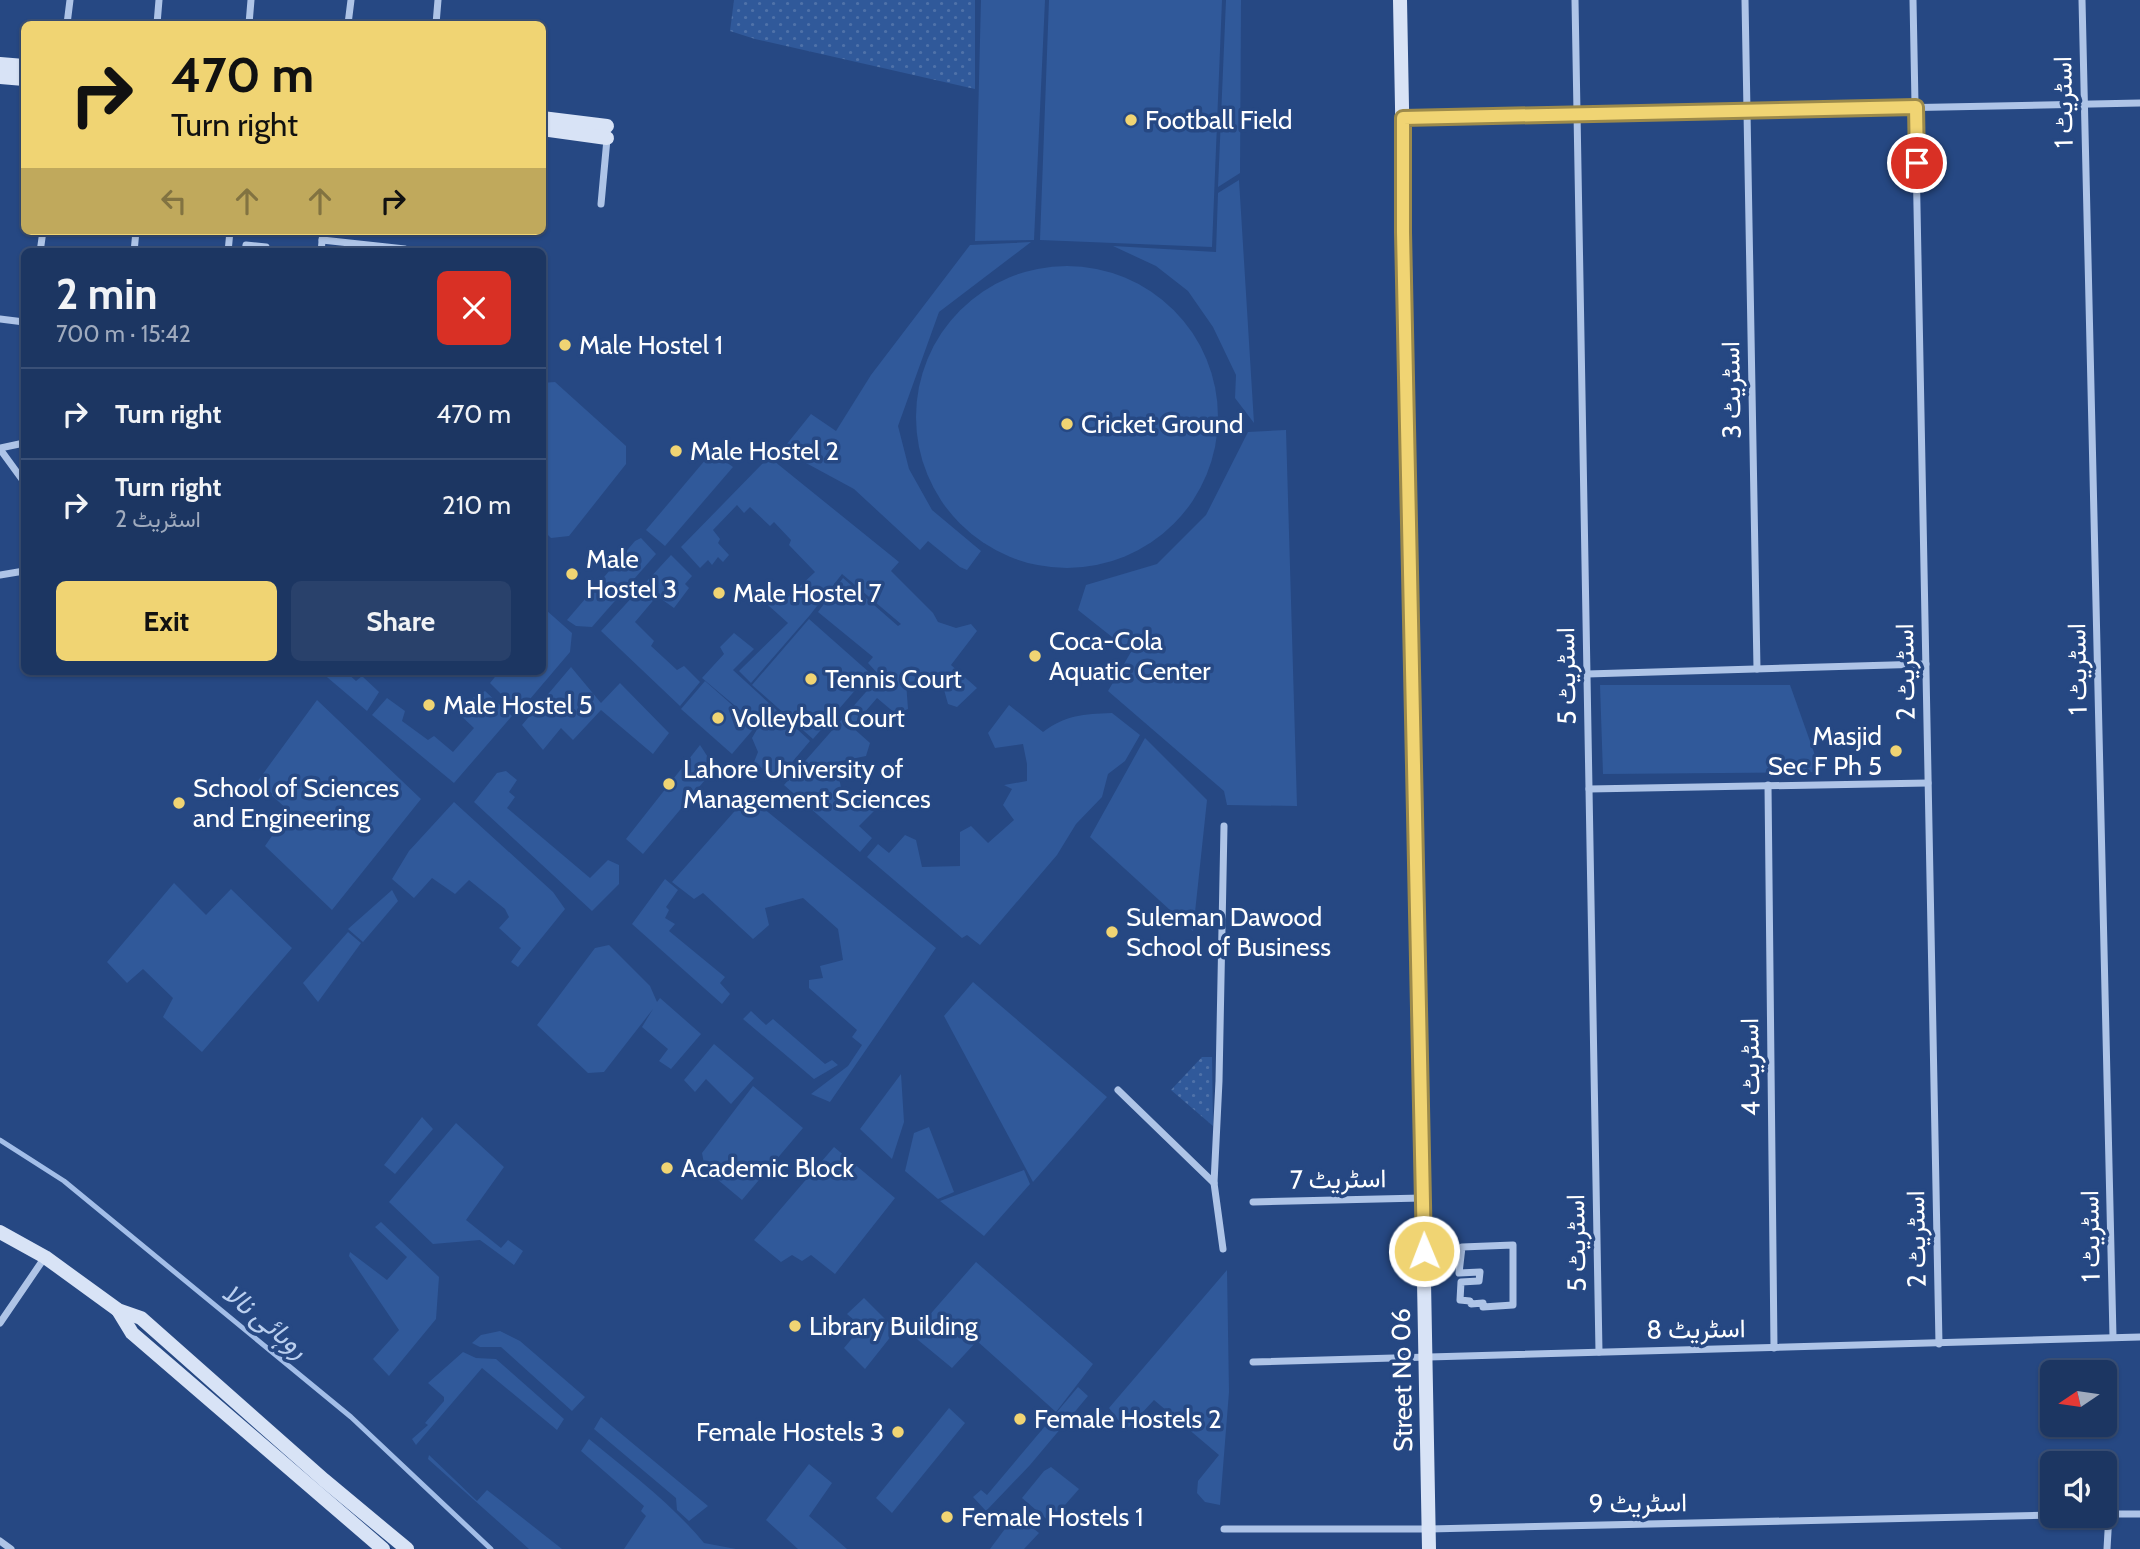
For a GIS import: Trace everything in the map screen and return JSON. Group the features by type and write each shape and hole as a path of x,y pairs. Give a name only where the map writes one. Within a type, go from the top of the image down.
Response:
{"street":[{"path":"67,21 69,0"},
{"path":"157,21 159,0"},
{"path":"249,21 251,0"},
{"path":"348,21 351,0"},
{"path":"436,21 438,0"},
{"name":"Street No 06","path":"1400,0 1429,1549"},
{"name":"اسٹریٹ 5","path":"1574,0 1599,1352"},
{"path":"1745,0 1748,111"},
{"name":"اسٹریٹ 2","path":"1913,0 1939,1344"},
{"name":"اسٹریٹ 1","path":"2082,0 2113,1337"},
{"path":"0,64 21,66"},
{"path":"0,76 21,79"},
{"path":"1403,118 2140,103"},
{"name":"اسٹریٹ 3","path":"1748,111 1757,669"},
{"path":"546,119 607,132"},
{"path":"546,129 607,132"},
{"path":"600,204 607,132"},
{"path":"321,248 323,235"},
{"path":"322,240 396,248"},
{"path":"246,248 246,245 266,248"},
{"path":"0,319 21,322"},
{"path":"21,444 0,448 21,477"},
{"path":"0,575 21,571"},
{"path":"1587,674 1926,664"},
{"path":"1589,789 1928,783"},
{"name":"اسٹریٹ 4","path":"1768,785 1774,1348"},
{"path":"1223,1249 1214,1182 1219,1081 1224,826"},
{"path":"1118,1090 1214,1182"},
{"name":"اسٹریٹ 7","path":"1253,1202 1423,1198"},
{"path":"0,1232 45,1257 118,1310 141,1318 324,1480 407,1549"},
{"path":"1513,1245 1513,1306 1483,1307 1483,1303 1471,1304 1471,1301 1460,1300 1461,1282 1479,1281 1479,1272 1459,1273 1462,1247 1513,1245"},
{"path":"0,1323 45,1257"},
{"path":"118,1310 132,1333 383,1549"},
{"name":"اسٹریٹ 8","path":"1253,1362 2140,1337"},
{"path":"2117,1514 2140,1514"},
{"name":"اسٹریٹ 9","path":"1224,1529 1429,1529 2040,1515"},
{"path":"2107,1528 2107,1549"},
{"path":"0,1541 11,1549"}],"shaded area":[{"path":"734,0 975,0 975,89 730,31"},
{"path":"981,0 1045,0 1034,240 975,241"},
{"name":"Football Field","path":"1049,0 1222,0 1212,247 1040,240"},
{"path":"1226,0 1241,0 1240,173 1218,187"},
{"path":"1239,180 1254,423 1235,398 1236,375 1213,327 1188,291 1156,266 1113,246 1216,252 1218,193"},
{"path":"1031,242 939,312 898,426 909,469 932,510 981,551 967,570 928,541 920,550 854,489 782,450 811,414 836,431 871,375 970,245"},
{"name":"Cricket Ground","path":"1067,266 1096,269 1125,277 1151,291 1174,310 1193,333 1207,359 1215,388 1218,417 1215,446 1207,475 1193,501 1174,524 1151,543 1125,557 1096,565 1067,568 1038,565 1009,557 983,543 960,524 941,501 927,475 919,446 916,417 919,388 927,359 941,333 960,310 983,291 1009,277 1038,269"},
{"path":"555,382 626,446 626,464 569,536 551,538 546,533 546,383"},
{"path":"1286,430 1297,806 1227,805 1224,791 1108,691 1131,652 1078,610 1086,585 1157,564 1206,515 1248,432"},
{"path":"712,452 733,467 665,546 646,530"},
{"path":"769,457 899,562 891,571 933,613 938,622 956,628 971,624 977,631 951,665 977,688 957,707 948,704 941,679 906,682 908,709 896,714 877,698 852,727 870,743 866,756 836,762 843,798 869,795 876,809 859,826 872,838 860,852 784,785 880,676 868,663 873,657 818,612 843,578 898,626 901,624 842,574 751,683 739,671 788,623 760,598 770,589 783,602 815,572 789,545 791,540 774,522 770,526 750,507 744,513 737,505 713,530 720,539 718,543 729,555 723,562 718,557 712,565 708,560 700,568 681,547"},
{"path":"641,538 656,554 592,627 576,626 567,620 635,541"},
{"path":"671,555 692,576 685,584 689,588 674,608 657,596 635,622 654,641 651,646 677,670 684,666 700,682 680,706 601,631"},
{"path":"546,610 572,633 570,652 519,712 490,683 497,675 546,675"},
{"name":"Tennis Court","path":"809,619 870,673 813,739 752,685"},
{"path":"734,633 754,649 733,670 810,741 777,780 754,762 758,752 752,738 759,726 702,678 724,654 720,647"},
{"path":"571,667 601,703 620,683 669,733 653,754 601,710 573,740 561,728 543,750 522,725"},
{"path":"325,675 349,675 356,681 362,676 379,692 367,711"},
{"name":"Volleyball Court","path":"705,681 756,726 732,754 681,709"},
{"path":"1600,685 1790,685 1821,772 1603,774"},
{"path":"485,691 512,716 454,783 372,715 387,698 405,711 402,721 428,740 434,736 453,752 474,728 459,714 469,700"},
{"path":"317,700 421,799 332,910 265,846 289,811 257,782"},
{"path":"1009,705 1043,732 1075,716 1112,713 1140,735 1125,761 1108,774 1102,797 1076,824 1057,855 980,945 967,935 962,938 867,857 878,844 889,853 905,835 916,840 922,867 960,866 960,832 971,826 988,843 1014,820 1003,805 1012,789 1004,785 1027,781 1023,744 995,748 988,733"},
{"path":"1145,738 1207,800 1193,931 1090,837"},
{"path":"700,745 715,768 643,854 626,839"},
{"path":"506,771 517,780 509,792 515,797 507,808 590,878 608,860 619,865 619,884 592,911 474,802 497,773"},
{"path":"748,796 936,948 830,1102 811,1094 848,1066 862,1045 852,1037 857,1030 809,988 809,980 823,978 820,966 843,960 838,929 803,898 765,908 769,925 753,939 703,893 694,899 672,882"},
{"path":"454,802 553,892 565,909 518,967 511,962 521,948 499,928 509,917 505,909 469,880 455,894 432,878 414,898 392,879 409,851"},
{"path":"665,879 678,890 666,907 669,910 665,918 675,924 669,931 725,977 720,983 730,994 722,1004 632,924"},
{"path":"174,883 206,915 231,889 292,948 202,1052 163,1017 173,998 143,969 127,983 107,962"},
{"path":"392,890 398,901 363,942 348,929"},
{"path":"348,932 361,943 318,1002 303,983"},
{"path":"609,945 650,986 657,1002 660,998 701,1034 671,1069 659,1061 668,1049 642,1027 653,1009 604,1072 588,1073 537,1025 595,948"},
{"path":"973,982 1107,1097 1033,1182 944,1016"},
{"path":"751,1011 766,1025 773,1019 825,1064 832,1060 838,1065 814,1079 743,1019"},
{"path":"714,1044 754,1078 731,1104 706,1079 695,1092 684,1080"},
{"path":"1202,1057 1212,1057 1213,1126 1171,1090"},
{"path":"901,1074 904,1122 892,1159 860,1129"},
{"path":"753,1086 803,1128 742,1200 705,1169 702,1153"},
{"path":"422,1117 433,1129 395,1174 384,1165"},
{"path":"456,1123 504,1167 466,1220 501,1248 508,1240 523,1251 514,1265 480,1240 433,1244 389,1202"},
{"path":"929,1127 954,1192 938,1199 905,1171 914,1133"},
{"path":"834,1147 895,1198 835,1274 811,1255 802,1261 792,1255 781,1262 754,1240"},
{"path":"1024,1170 1030,1184 984,1236 940,1201"},
{"path":"381,1222 439,1277 436,1319 389,1376 373,1359 399,1330 349,1256 350,1252 387,1280 407,1257 375,1227"},
{"path":"976,1262 1093,1364 1056,1412 977,1341 952,1368 912,1335"},
{"path":"1227,1270 1229,1392 1220,1505 1205,1502 1197,1493 1198,1481 1219,1455 1154,1400 1126,1430 1109,1408"},
{"path":"864,1298 896,1330 865,1369 844,1348 854,1336 847,1330 854,1320 847,1314"},
{"path":"500,1331 520,1341 585,1397 572,1411 501,1347 480,1347 472,1343 481,1335"},
{"path":"463,1352 476,1358 496,1359 564,1419 557,1430 482,1368 416,1445 412,1439 428,1425 425,1423 444,1401 444,1397 428,1383"},
{"path":"1078,1387 1088,1396 1030,1465 986,1511 973,1497 981,1490 987,1495"},
{"path":"949,1408 965,1423 892,1513 876,1498"},
{"path":"601,1417 708,1506 689,1521 677,1510 676,1498 594,1429"},
{"path":"589,1439 664,1501 704,1543 736,1549 624,1549 646,1516 641,1511 644,1506 581,1451"},
{"path":"429,1455 477,1501 487,1490 562,1549 529,1549 428,1459"},
{"path":"809,1464 832,1483 809,1516 847,1549 798,1549 766,1520"},
{"path":"1051,1467 1079,1489 1050,1522 1022,1498 1044,1471"},
{"path":"1016,1514 1039,1533 1024,1549 990,1549"}],"waterway":[{"name":"روہائی نالا","path":"0,1140 64,1181 351,1417 491,1549"}],"place":[{"name":"Football Field","path":"1131,120"},
{"name":"Male Hostel 1","path":"565,345"},
{"name":"Cricket Ground","path":"1067,424"},
{"name":"Male Hostel 2","path":"676,451"},
{"name":"Male Hostel 3","path":"572,574"},
{"name":"Male Hostel 7","path":"719,593"},
{"name":"Coca-Cola Aquatic Center","path":"1035,656"},
{"name":"Tennis Court","path":"811,679"},
{"name":"Male Hostel 5","path":"429,705"},
{"name":"Volleyball Court","path":"718,718"},
{"name":"Masjid Sec F Ph 5","path":"1896,751"},
{"name":"Lahore University of Management Sciences","path":"669,784"},
{"name":"School of Sciences and Engineering","path":"179,803"},
{"name":"Suleman Dawood School of Business","path":"1112,932"},
{"name":"Academic Block","path":"667,1168"},
{"name":"Library Building","path":"795,1326"},
{"name":"Female Hostels 2","path":"1020,1419"},
{"name":"Female Hostels 3","path":"898,1432"},
{"name":"Female Hostels 1","path":"947,1517"}],"route":[{"path":"1424,1251 1403,232 1403,118 1916,107 1917,163"}]}
